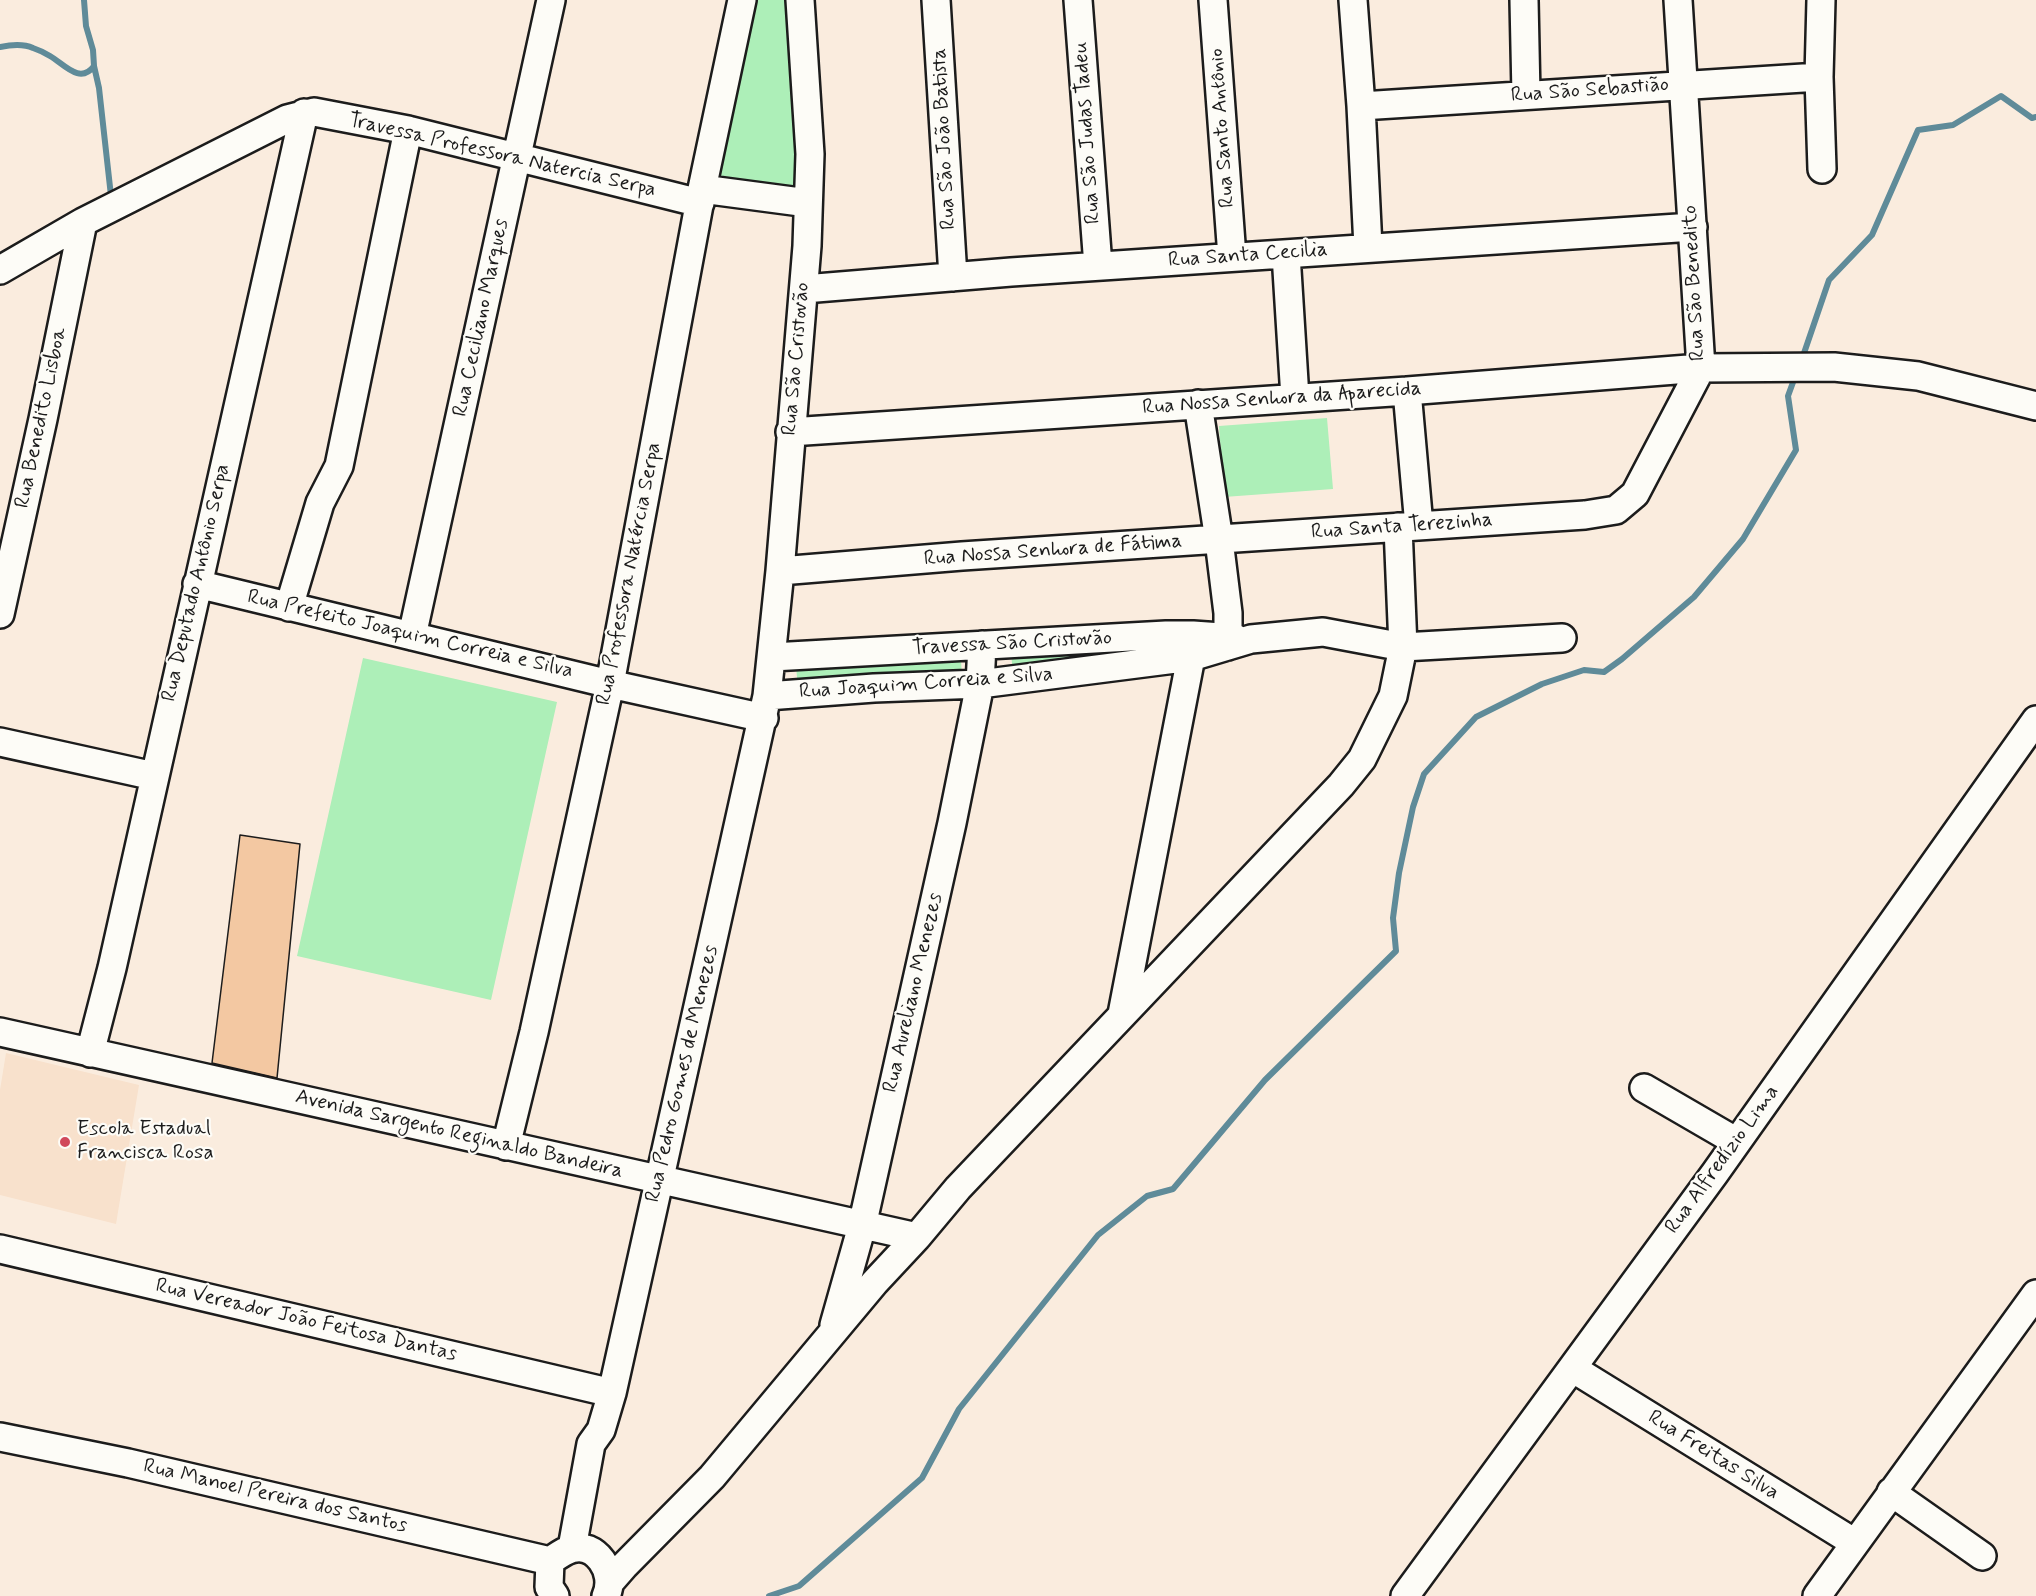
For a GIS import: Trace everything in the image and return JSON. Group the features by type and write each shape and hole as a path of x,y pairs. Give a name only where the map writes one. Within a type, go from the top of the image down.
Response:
{"street":[{"name":"Rua Ceciliano Marques","path":"412,636 551,0"},
{"name":"Rua Professora Natércia Serpa","path":"506,1146 534,1032 610,684 701,196 742,0"},
{"name":"Rua São Cristovão","path":"766,707 804,289 810,154 800,0"},
{"name":"Rua São João Batista","path":"936,0 953,277"},
{"name":"Rua São Judas Tadeu","path":"1078,0 1098,266"},
{"name":"Rua Santo Antônio","path":"1213,0 1232,257"},
{"path":"1353,0 1368,247"},
{"path":"1524,0 1526,95"},
{"name":"Rua São Benedito","path":"1585,515 1616,510 1635,494 1701,368 1678,0"},
{"path":"1821,0 1819,77 1822,169"},
{"name":"Rua São Sebastião","path":"1361,106 1819,77"},
{"name":"Travessa Professora Natercia Serpa","path":"304,113 314,112 408,130 517,157 701,196 808,203"},
{"path":"0,270 82,222 287,119 304,113"},
{"name":"Rua Deputado Antônio Serpa","path":"90,1053 112,968 304,113"},
{"path":"289,607 320,503 339,466 408,130"},
{"name":"Rua Benedito Lisboa","path":"0,614 43,419 82,222"},
{"name":"Rua Santa Cecilia","path":"804,289 1368,247 1693,227"},
{"path":"1286,254 1295,398"},
{"name":"Rua Nossa Senhora da Aparecida","path":"790,432 1407,391 1701,368 1773,366 1834,367 1918,376 2036,406"},
{"path":"608,1589 624,1566 712,1478 875,1282 958,1188 1341,785 1362,759 1393,696 1403,647 1408,527 1407,391"},
{"path":"1198,404 1220,540 1228,613 1235,641"},
{"name":"Rua Santa Terezinha","path":"1220,540 1585,515"},
{"name":"Rua Nossa Senhora de Fátima","path":"780,572 962,556 1220,540"},
{"name":"Rua Prefeito Joaquim Correia e Silva","path":"197,584 610,684 766,707"},
{"name":"Travessa São Cristovão","path":"772,657 982,645 1192,646 1323,632 1403,647 1562,638"},
{"name":"Rua Aureliano Menezes","path":"830,1337 862,1226 952,823 980,684 982,645"},
{"path":"1122,1014 1192,646"},
{"name":"Rua Joaquim Correia e Silva","path":"766,707 874,688 980,684 1192,646"},
{"name":"Rua Pedro Gomes de Menezes","path":"555,1596 549,1587 570,1553 591,1444 601,1430 612,1393 766,707"},
{"name":"Rua Alfredízio Lima","path":"1405,1596 1737,1142 2036,720"},
{"path":"0,742 154,776"},
{"name":"Avenida Sargento Reginaldo Bandeira","path":"0,1032 917,1237"},
{"path":"1644,1088 1737,1142"},
{"name":"Rua Vereador João Feitosa Dantas","path":"0,1249 612,1393"},
{"path":"1817,1596 2036,1294"},
{"name":"Rua Freitas Silva","path":"1572,1368 1855,1543"},
{"name":"Rua Manoel Pereira dos Santos","path":"0,1437 570,1553"},
{"path":"1892,1492 1982,1556"},
{"path":"570,1553 604,1562 608,1589"}],"shaded area":[{"name":"Escola Estadual Francisca Rosa","path":"6,1053 139,1085 116,1224 0,1195 0,1090"}],"green space":[{"path":"751,0 794,0 806,181 790,192 718,178"},
{"path":"1327,418 1333,489 1224,497 1219,426"},
{"path":"1169,638 1171,657 1013,672 1011,654"},
{"path":"363,658 557,702 491,1000 297,956"},
{"path":"961,658 962,681 798,688 796,666"}],"building":[{"path":"240,835 300,844 277,1078 212,1063"}],"waterway":[{"path":"0,47 17,45 29,47 48,55 72,71 83,74 89,71 94,66 93,50 86,26 84,0"},
{"path":"94,66 99,88 111,196"},
{"path":"1802,359 1829,280 1872,235 1918,130 1953,125 2001,96 2032,118 2036,117"},
{"path":"769,1596 799,1586 922,1478 959,1409 1098,1235 1147,1196 1173,1189 1265,1080 1396,951 1393,918 1399,873 1413,807 1424,774 1476,717 1542,684 1584,670 1604,672 1694,597 1743,539 1796,450 1788,396 1796,374"}],"place":[{"name":"Escola Estadual Francisca Rosa","path":"65,1142"}]}
